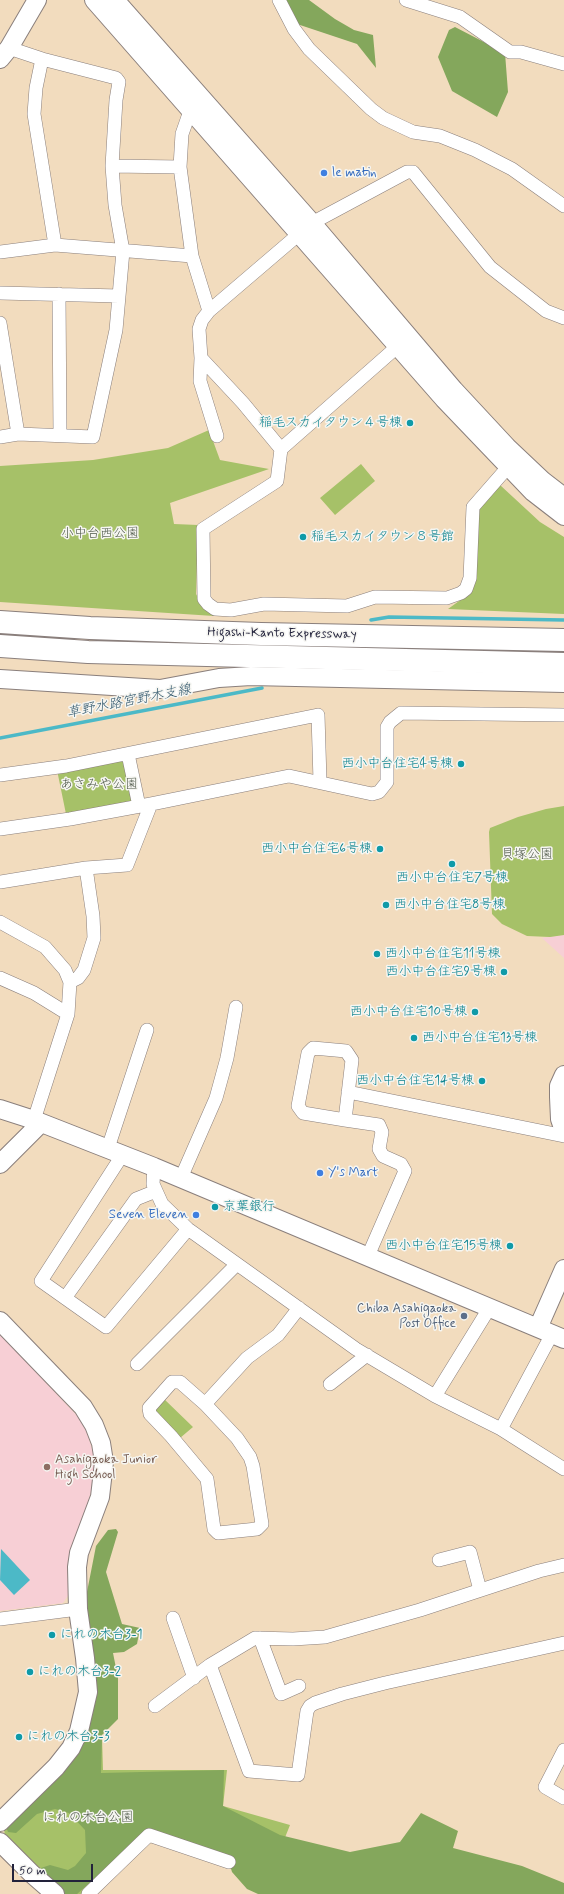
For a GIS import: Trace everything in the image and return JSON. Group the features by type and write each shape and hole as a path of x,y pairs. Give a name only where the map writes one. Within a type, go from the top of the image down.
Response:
{"highway":[{"name":"Higashi-Kanto Expressway","path":"0,622 90,628 261,634 564,640"},
{"name":"Higashi-Kanto Expressway","path":"0,646 88,652 564,664"}],"street":[{"path":"0,437 18,434 93,437 116,330 124,251 116,205 112,166 116,100 119,82 116,78 42,59 5,54 37,0"},
{"path":"94,0 190,111 306,229 507,447 543,481 564,497"},
{"path":"115,0 306,229 398,346 508,467 533,492 564,516"},
{"path":"279,0 294,29 310,49 371,109 383,118 413,132 440,136 475,150 512,169 564,206"},
{"path":"406,0 460,17 510,52 521,52 564,64"},
{"path":"42,59 36,88 34,114 55,245"},
{"path":"190,111 182,134 180,168 192,256 209,311"},
{"path":"112,166 180,168"},
{"path":"217,436 200,381 201,358 199,329 202,320 209,311 306,229 408,172 413,172 490,267 546,311 564,318"},
{"path":"0,252 55,245 192,256"},
{"path":"0,293 119,296"},
{"path":"59,294 60,435"},
{"path":"0,324 18,434"},
{"path":"398,346 280,449 277,481 203,529 204,599 208,604 215,609 231,610 264,604 347,606 375,597 447,598 461,593 466,589 470,578 473,508 508,467"},
{"path":"201,358 243,402 280,449"},
{"path":"0,679 160,689 219,678 251,676 564,683"},
{"path":"0,829 145,805 290,776 320,781 372,794 383,788 387,782 387,727 390,722 401,714 564,715"},
{"path":"0,775 66,766 318,715 320,781"},
{"path":"0,882 86,868 127,864 145,805 128,754"},
{"path":"70,982 78,978 84,970 94,938 93,916 86,868"},
{"path":"0,922 45,947 65,970 70,982 68,1014 38,1122 0,1164"},
{"path":"0,978 34,993 68,1014"},
{"path":"181,1178 216,1098 227,1058 236,1006"},
{"path":"147,1030 115,1151 40,1281 106,1326 188,1229"},
{"path":"345,1120 352,1060 346,1051 313,1048 308,1053 298,1106 303,1113 345,1120 379,1125 382,1132 378,1149 383,1156 401,1164 405,1171 368,1256"},
{"path":"564,1075 560,1086 559,1097 560,1119 564,1131"},
{"path":"348,1092 564,1136"},
{"path":"0,1109 115,1151 490,1307 551,1334"},
{"path":"154,1167 153,1184 162,1204 188,1229 367,1355 435,1396 501,1429 564,1469"},
{"path":"65,1298 136,1199 156,1191"},
{"path":"137,1364 237,1264"},
{"path":"501,1429 551,1334 564,1269"},
{"path":"435,1396 490,1307"},
{"path":"204,1404 247,1358 278,1335 299,1308"},
{"path":"0,1321 82,1407 94,1425 101,1444 104,1462 100,1497 80,1553 77,1567 78,1609 88,1692 79,1731 71,1748 56,1768 0,1822"},
{"path":"330,1384 367,1355"},
{"path":"172,1382 180,1382 204,1404 237,1438 250,1457 253,1466 262,1524 257,1529 218,1533 214,1529 207,1479 171,1436 150,1414 149,1408 172,1382"},
{"path":"439,1560 470,1552 480,1590"},
{"path":"156,1706 210,1665 234,1649 255,1638 293,1639 325,1637 420,1610 539,1571 564,1565"},
{"path":"0,1619 78,1609"},
{"path":"173,1618 194,1678"},
{"path":"260,1638 282,1694 299,1686"},
{"path":"210,1665 249,1771 298,1775 307,1711 310,1706 316,1703 342,1694 385,1683 564,1643"},
{"path":"564,1750 546,1787 564,1798"},
{"path":"88,1894 149,1835 229,1862"},
{"path":"0,1842 32,1874 56,1894"}],"shaded area":[{"path":"564,935 564,958 542,938"},
{"name":"Asahigaoka Junior High School","path":"0,1334 84,1423 94,1455 95,1479 68,1568 69,1594 63,1603 0,1611"}],"green space":[{"path":"284,0 309,0 335,19 354,30 373,35 376,68 357,44 297,24"},
{"path":"455,27 505,53 508,92 497,117 452,91 438,57 449,30"},
{"name":"小中台西公園","path":"209,430 220,460 269,469 170,503 174,524 198,525 196,594 201,603 214,616 0,602 0,466 93,460 168,448"},
{"path":"361,464 375,481 335,515 320,498"},
{"path":"500,485 540,522 564,537 564,614 448,609 466,596 479,508"},
{"name":"あさみや公園","path":"127,757 135,801 66,814 57,770"},
{"name":"貝塚公園","path":"564,806 564,935 550,937 527,936 502,924 492,914 490,828 518,817 546,809"},
{"path":"163,1398 193,1427 180,1438 154,1412"},
{"path":"116,1529 118,1532 106,1572 122,1624 140,1628 137,1644 124,1652 113,1653 118,1678 118,1719 102,1735 101,1773 224,1770 223,1806 280,1835 350,1852 400,1842 421,1813 458,1831 453,1848 522,1866 564,1883 564,1894 258,1894 247,1889 232,1872 229,1862 147,1831 77,1894 63,1894 41,1868 50,1865 68,1870 75,1866 86,1853 85,1830 69,1813 55,1809 37,1814 16,1833 8,1832 5,1824 85,1733 84,1620 86,1597 96,1546 108,1530"},
{"name":"にれの木台公園","path":"101,1703 103,1770 227,1770 223,1806 290,1825 270,1875 147,1831 82,1894 68,1894 45,1876 5,1837 4,1829"}],"water":[{"path":"1,1549 30,1580 14,1595 0,1580"}],"waterway":[{"path":"371,620 389,617 564,620"},
{"name":"草野水路宮野木支線","path":"0,738 262,688"}],"place":[{"name":"le matin","path":"324,173"},
{"name":"稲毛スカイタウン４号棟","path":"410,423"},
{"name":"稲毛スカイタウン８号館","path":"303,537"},
{"name":"西小中台住宅4号棟","path":"461,764"},
{"name":"西小中台住宅6号棟","path":"380,849"},
{"name":"西小中台住宅7号棟","path":"452,864"},
{"name":"西小中台住宅8号棟","path":"386,905"},
{"name":"西小中台住宅11号棟","path":"377,954"},
{"name":"西小中台住宅9号棟","path":"504,972"},
{"name":"西小中台住宅10号棟","path":"475,1012"},
{"name":"西小中台住宅13号棟","path":"414,1038"},
{"name":"西小中台住宅14号棟","path":"482,1081"},
{"name":"Y's Mart","path":"320,1173"},
{"name":"京葉銀行","path":"215,1207"},
{"name":"Seven Eleven","path":"196,1215"},
{"name":"西小中台住宅15号棟","path":"510,1246"},
{"name":"Chiba Asahigaoka Post Office","path":"464,1316"},
{"name":"Asahigaoka Junior High School","path":"47,1467"},
{"name":"にれの木台3-1","path":"52,1635"},
{"name":"にれの木台3-2","path":"30,1672"},
{"name":"にれの木台3-3","path":"19,1737"}]}
